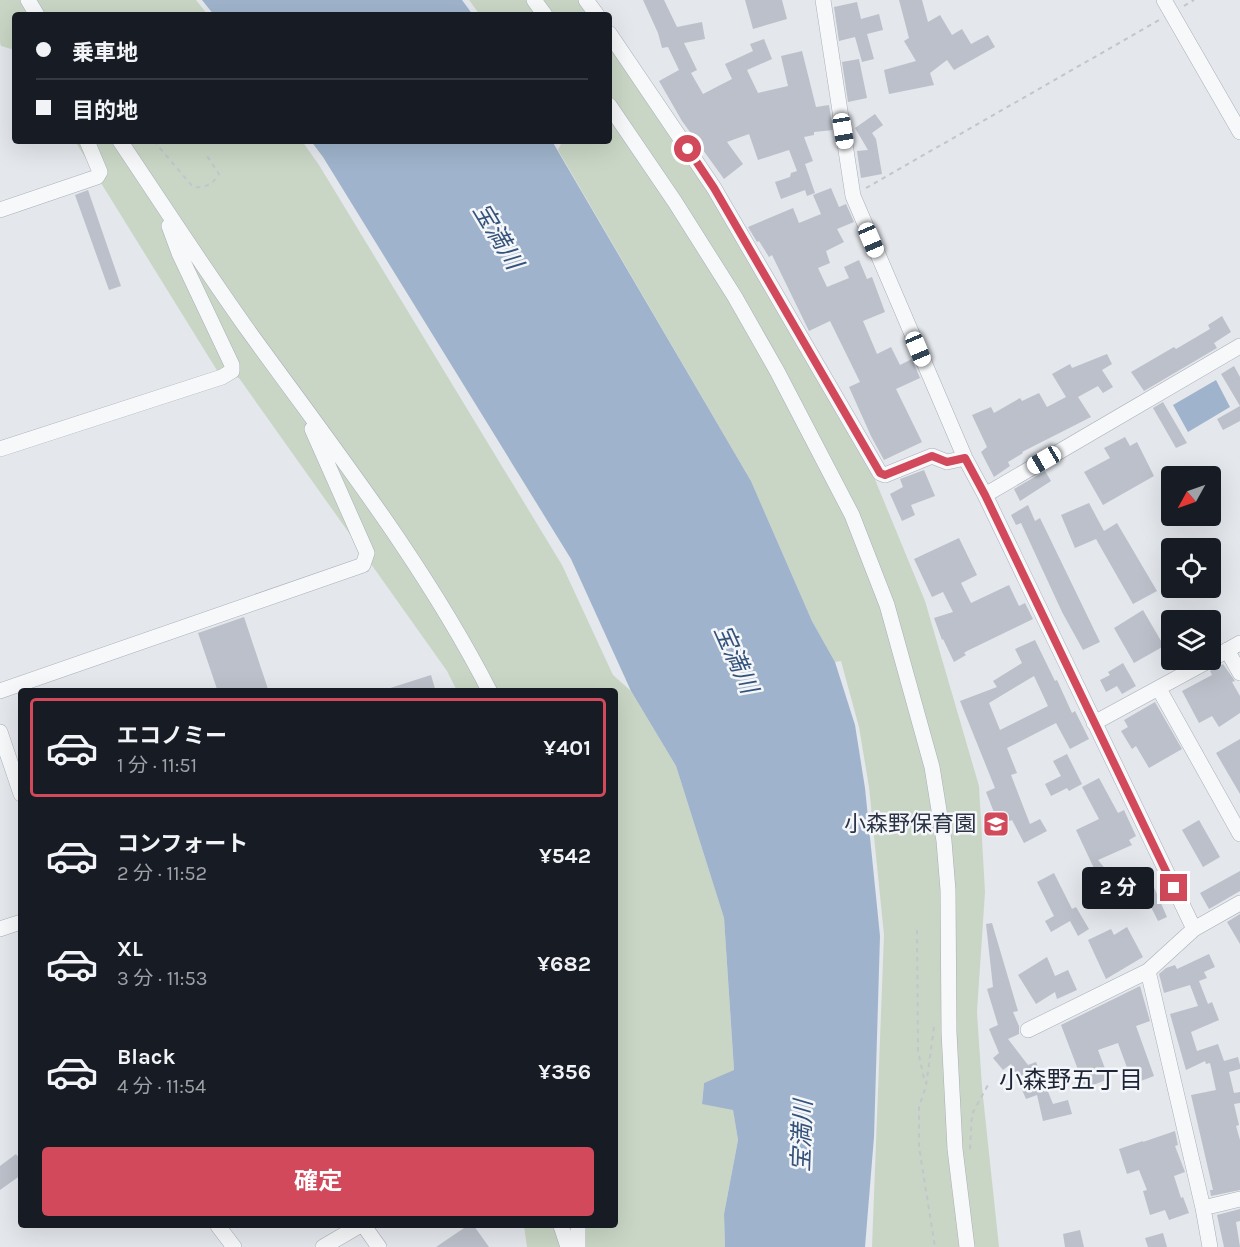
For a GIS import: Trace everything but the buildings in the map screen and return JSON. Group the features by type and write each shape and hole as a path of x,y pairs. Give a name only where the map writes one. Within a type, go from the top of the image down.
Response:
{"street":[{"path":"823,0 852,196 965,458 985,495 1194,929"},
{"path":"1168,7 1240,132"},
{"path":"612,37 714,188 880,473 885,475 932,456 947,462 965,458"},
{"path":"612,110 699,240 766,352 843,495 887,605 932,767 944,841 948,890 949,1032 955,1149 967,1247"},
{"path":"0,210 97,177 100,172 88,144"},
{"path":"122,144 212,279 301,401 429,585 458,632 488,688"},
{"path":"0,449 222,377 232,370 202,298 179,253 163,206"},
{"path":"985,495 1240,346"},
{"path":"0,691 363,565 367,553 342,500 301,401"},
{"path":"1221,654 1234,646 1240,673"},
{"path":"1094,723 1192,670"},
{"path":"1159,689 1240,834"},
{"path":"0,732 18,785"},
{"path":"1028,1030 1148,971 1194,929 1240,903"},
{"path":"0,929 18,923"},
{"path":"1148,971 1210,1247"},
{"path":"1203,1208 1240,1199"},
{"path":"220,1228 234,1247"},
{"path":"323,1247 355,1228"},
{"path":"365,1228 379,1247"},
{"path":"562,1228 568,1247"},
{"path":"578,1228 578,1247"}],"path":[{"path":"852,196 1168,7 1194,0"},
{"path":"157,144 193,187 203,188 214,183 219,174 207,156"},
{"path":"917,930 918,1052 926,1086"},
{"path":"934,1021 926,1086 919,1107 920,1146 935,1247"},
{"path":"970,1156 972,1114 988,1084"}],"green space":[{"path":"0,0 196,0 206,12 12,12 12,49 1,46"},
{"path":"469,0 578,0 587,12 478,12"},
{"path":"612,48 674,134 809,359 874,477 925,601 979,786 985,892 977,1012 982,1087 999,1247 872,1247 884,935 869,787 859,727 841,661 835,662 812,621 751,481 558,150 561,144 612,144"},
{"path":"77,144 304,144 562,565 613,675 631,691 676,766 724,918 734,1071 704,1083 702,1103 733,1109 738,1140 724,1214 725,1247 527,1247 524,1228 618,1228 618,688 456,688 447,671 239,378 218,372"}],"water":[{"path":"202,0 462,0 471,12 212,12"},
{"name":"宝満川","path":"313,144 554,144 751,481 812,621 835,662 855,725 865,788 880,936 874,1137 865,1247 725,1247 724,1214 738,1140 733,1110 702,1104 704,1083 734,1070 724,918 676,766 631,691 571,559"},
{"path":"1216,380 1230,407 1188,432 1173,405"}],"place":[{"name":"小森野保育園","path":"996,824"}],"district":[{"name":"小森野五丁目","path":"1071,1080"}],"route":[{"path":"688,149 714,188 880,473 885,475 932,456 947,462 965,458 985,495 1174,888"}]}
